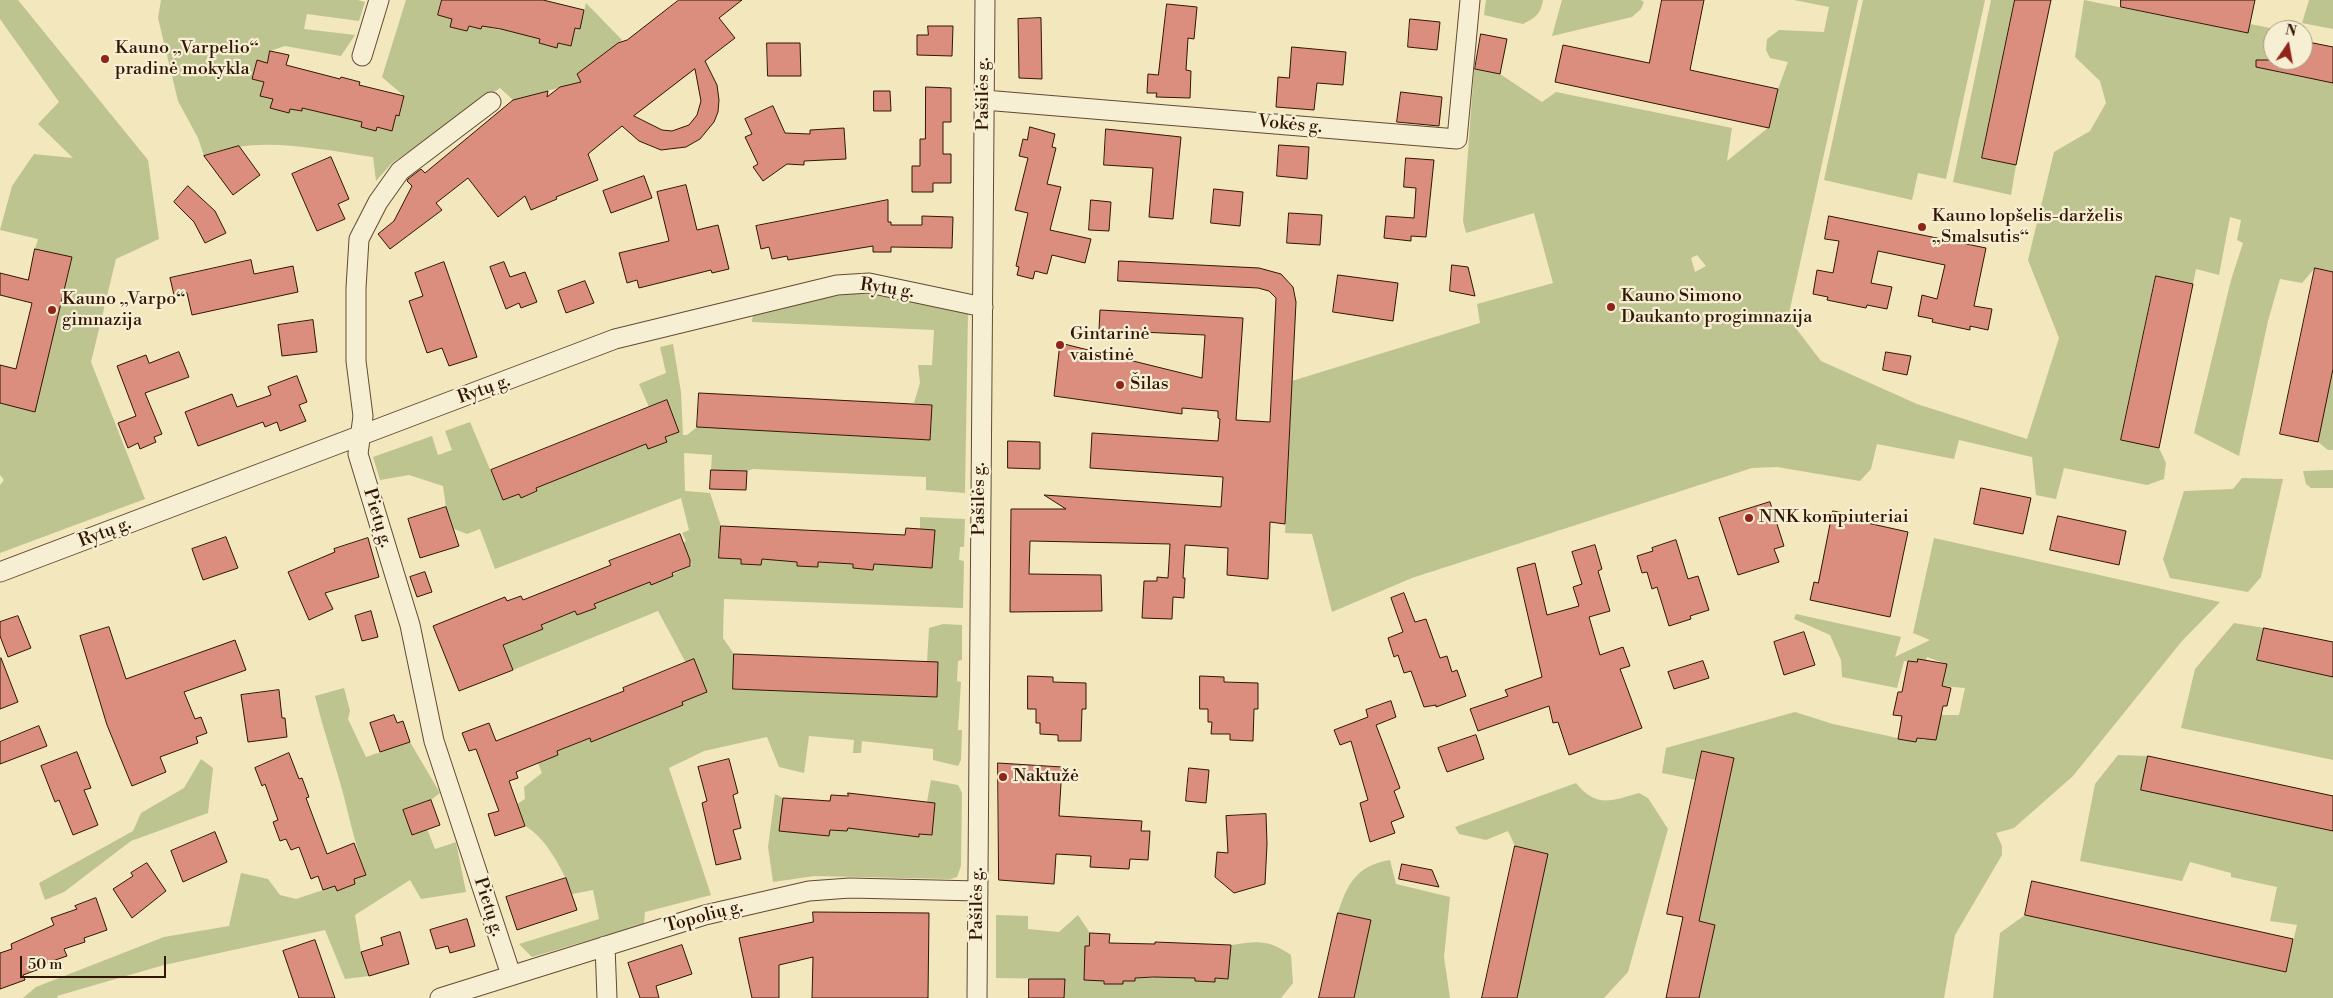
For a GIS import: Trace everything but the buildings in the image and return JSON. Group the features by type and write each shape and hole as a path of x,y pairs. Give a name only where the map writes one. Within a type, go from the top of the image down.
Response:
{"street":[{"path":"362,56 379,0"},
{"name":"Pašilės g.","path":"977,998 985,0"},
{"name":"Vokės g.","path":"984,100 1456,139 1470,0"},
{"name":"Pietų g.","path":"491,102 400,171 378,202 359,239 356,270 356,361 363,416 358,454 410,625 434,741 511,975"},
{"name":"Rytų g.","path":"0,572 615,339 837,284 869,283 983,307"},
{"name":"Topolių g.","path":"440,998 705,915 809,891 850,888 978,891"},
{"path":"605,946 607,998"}],"green space":[{"name":"Kauno „Varpo“ gimnazija","path":"0,0 18,0 148,160 159,239 116,259 91,362 145,499 0,553 0,485 4,480 0,475 0,403 35,411 72,258 35,249 38,239 0,230 12,186 34,154 73,158 38,124 59,102 0,19"},
{"path":"161,0 358,0 365,2 359,21 307,14 304,29 355,35 341,56 285,46 270,51 267,63 257,60 252,79 264,82 260,96 273,99 271,108 289,113 290,109 301,111 302,108 323,113 324,109 362,122 361,127 376,131 377,127 392,130 396,115 400,115 404,96 382,77 406,0 442,0 438,15 452,19 450,27 467,31 469,26 481,29 482,26 500,30 502,26 540,39 539,43 557,48 558,43 571,46 575,28 580,28 586,3 622,40 577,74 581,82 513,100 500,88 392,163 376,181 373,157 323,149 253,145 204,156 198,138 178,101 158,18"},
{"path":"1486,0 1543,0 1537,15 1523,24 1484,15"},
{"path":"1562,0 1641,0 1644,2 1641,9 1632,17 1552,36"},
{"path":"1794,0 1858,0 1788,318 1821,361 1917,404 2027,439 2059,338 2028,260 2054,152 2090,131 2106,103 2100,81 2075,57 2084,0 2247,33 2250,24 2263,27 2263,70 2275,70 2333,83 2333,272 2315,268 2302,283 2280,279 2268,321 2239,456 2194,433 2231,280 2243,243 2237,240 2241,220 2230,217 2219,275 2196,269 2193,284 2155,277 2121,439 2159,448 2166,463 2164,479 2147,485 2064,468 2056,499 2036,495 2032,457 1959,440 1954,459 1877,444 1871,469 1860,481 1777,467 1752,468 1412,578 1332,612 1312,534 1285,533 1292,381 1480,323 1477,304 1553,283 1534,213 1466,233 1463,221 1474,69 1500,74 1542,102 1556,92 1732,128 1727,161 1769,127 1778,89 1788,62 1770,58 1766,50 1767,39 1779,30 1824,32 1829,7","holes":["1697,255 1706,266 1695,272 1691,258"]},
{"path":"1863,0 1985,0 1946,179 1918,173 1912,200 1824,180"},
{"path":"1991,0 2015,0 1982,157 2016,165 2011,195 1953,182"},
{"path":"2309,0 2333,0 2333,29 2313,25 2313,20 2303,20"},
{"path":"851,293 891,296 968,313 965,493 926,490 926,477 753,469 747,471 711,470 712,455 684,453 685,491 710,493 721,526 719,558 741,559 741,564 761,565 762,559 797,562 797,566 817,567 818,562 853,564 853,568 873,570 874,564 932,568 935,530 920,529 920,517 965,519 964,547 960,547 959,560 964,561 963,608 724,599 723,638 734,654 733,689 937,697 938,663 927,662 929,628 943,624 962,625 962,660 958,661 957,681 961,682 958,730 962,730 961,760 958,766 933,760 933,749 862,741 861,753 853,753 854,740 809,736 804,773 779,767 767,737 704,751 669,768 711,895 645,912 644,924 532,957 519,944 599,919 593,890 572,894 565,876 547,846 525,826 517,804 525,799 524,787 542,773 538,763 558,755 557,751 590,738 591,741 682,702 686,663 658,611 513,670 502,641 526,636 543,629 541,625 575,611 577,615 595,608 594,604 649,580 651,585 692,565 683,543 686,541 682,533 689,530 681,498 495,569 480,529 467,534 454,529 446,507 443,486 409,475 380,480 373,457 432,436 438,455 452,450 445,431 470,422 503,500 519,494 521,498 537,492 536,488 646,444 648,449 666,442 665,437 676,433 667,400 649,407 639,384 666,373 660,347 673,344 681,392 683,435 687,435 697,427 930,440 932,405 914,403 920,383 918,365 932,365 934,330 752,322 753,312"},
{"path":"2333,369 2333,450 2328,450 2318,442"},
{"path":"2333,470 2333,488 2311,488 2306,484 2303,471"},
{"path":"2242,478 2283,479 2261,577 2248,592 2170,578 2163,559 2184,491 2233,489"},
{"path":"1934,538 2220,602 2182,641 2073,776 2014,828 1996,833 2002,846 2002,855 1955,935 1944,998 1699,998 1715,925 1699,921 1734,758 1702,751 1696,780 1662,773 1666,748 1795,712 1833,724 1916,742 1917,738 1925,740 1941,715 1959,715 1965,688 1942,686 1946,664 1927,657 1926,661 1918,659 1917,662 1904,661 1897,688 1842,677 1841,660 1830,635 1794,619 1796,614 1901,637 1895,657 1930,640 1913,633"},
{"path":"2234,623 2264,628 2257,660 2333,677 2333,760 2181,728 2195,669"},
{"path":"344,688 350,711 348,719 366,757 410,742 440,793 431,800 403,810 412,834 427,829 435,849 456,842 466,892 421,899 410,880 355,915 361,952 369,976 345,979 325,930 164,965 57,996 58,998 23,998 36,987 164,937 229,926 241,873 268,879 280,895 296,899 335,886 338,891 355,884 354,879 366,875 315,696"},
{"path":"2118,755 2148,756 2333,831 2333,998 1993,998 2000,933 2025,915 2286,972 2297,925 2270,921 2277,887 2231,877 2231,873 2190,862 2182,881 2080,861 2095,784"},
{"path":"201,759 213,768 208,813 131,841 64,892 45,900 39,883 133,831 141,813 184,788"},
{"path":"931,780 958,785 962,793 961,866 957,877 950,879 814,876 773,882 768,847 775,794 783,798 780,831 829,836 830,830 847,831 848,828 919,837 919,834 932,835 935,803 927,802"},
{"path":"1576,783 1583,791 1597,799 1612,800 1639,793 1648,798 1668,829 1628,972 1604,998 1517,998 1548,854 1515,846 1508,831 1486,840 1459,834 1455,827"},
{"path":"1390,860 1396,884 1450,897 1444,957 1450,998 1354,998 1371,920 1338,913 1345,893 1355,877 1370,866"},
{"path":"996,915 1028,916 1028,929 1059,932 1078,915 1090,933 1089,946 1085,946 1104,984 1123,984 1123,981 1135,981 1135,978 1154,977 1195,978 1195,981 1215,982 1215,978 1227,979 1231,945 1256,942 1276,946 1291,955 1293,983 1281,998 1064,998 1060,979 996,978"}],"place":[{"name":"Kauno „Varpelio“ pradinė mokykla","path":"105,59"},
{"name":"Kauno lopšelis-darželis „Smalsutis“","path":"1922,227"},
{"name":"Kauno Simono Daukanto progimnazija","path":"1611,307"},
{"name":"Kauno „Varpo“ gimnazija","path":"52,310"},
{"name":"Gintarinė vaistinė","path":"1060,345"},
{"name":"Šilas","path":"1120,385"},
{"name":"NNK kompiuteriai","path":"1749,518"},
{"name":"Naktužė","path":"1003,777"}]}
